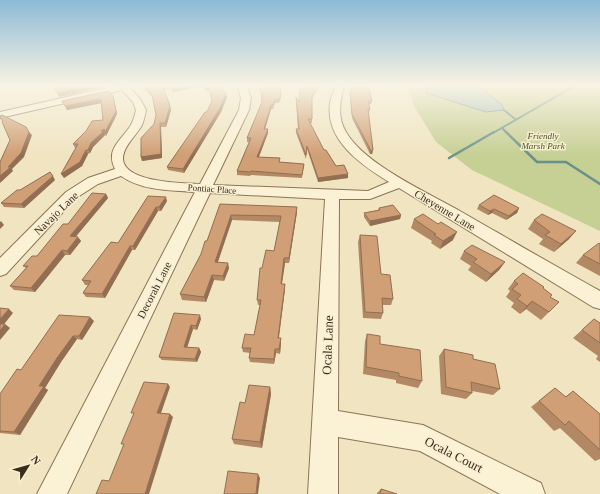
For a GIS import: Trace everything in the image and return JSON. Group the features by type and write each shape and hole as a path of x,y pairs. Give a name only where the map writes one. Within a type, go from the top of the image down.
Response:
{"street":[{"path":"0,115 31,108"},
{"path":"122,171 117,161 118,151 137,124 140,108"},
{"name":"Decorah Lane","path":"52,494 244,108"},
{"name":"Cheyenne Lane","path":"336,108 336,123 342,136 355,152 373,167 600,301"},
{"name":"Pontiac Place","path":"122,171 133,178 149,184 204,189 332,195 370,195 400,183"},
{"name":"Navajo Lane","path":"0,269 71,195 93,181 122,171"},
{"name":"Ocala Lane","path":"323,494 332,195"},
{"name":"Ocala Court","path":"324,422 423,438 530,494"}],"green space":[{"name":"Friendly Marsh Park","path":"415,108 600,108 600,231 472,170 436,142"}],"water":[{"path":"474,108 503,108 504,110 486,112"}],"building":[{"path":"102,108 115,108 116,111 105,132 104,129 101,131 104,131 91,143 80,162 61,174 78,144 73,144 86,131 92,121 103,120"},
{"path":"155,108 169,108 165,123 160,123 161,154 141,157 141,138 154,124 156,115"},
{"path":"209,108 220,108 183,169 167,167 205,112 207,112"},
{"path":"259,108 270,108 264,129 268,129 257,157 280,158 279,162 304,164 302,175 237,171 251,138 247,138"},
{"path":"297,108 312,108 312,119 308,119 324,150 326,150 336,166 344,165 348,174 318,178 307,146 306,155 296,129 299,129"},
{"path":"351,108 370,108 368,109 373,150 371,151 352,114"},
{"path":"2,115 26,127 29,132 21,153 8,167 11,167 0,176 0,162 10,140 0,116"},
{"path":"50,172 53,176 21,204 1,203 17,190 20,190"},
{"path":"92,193 106,194 70,236 78,237 67,251 62,250 31,288 10,286 28,266 23,266 32,256 37,256 63,224 68,224"},
{"path":"494,195 519,208 509,216 494,209 490,211 479,205"},
{"path":"148,196 166,197 159,207 156,207 133,246 130,246 102,294 83,293 91,281 82,280 111,242 118,243"},
{"path":"220,204 297,207 289,258 284,258 281,284 285,284 278,338 281,338 279,349 275,349 274,359 249,358 251,348 242,348 245,334 254,335 261,300 257,300 260,268 262,268 266,250 274,251 281,216 231,215 215,262 228,263 223,276 212,275 204,297 180,294 201,254 205,241 207,241"},
{"path":"393,205 401,215 370,221 364,213 380,210 379,208"},
{"path":"423,214 438,224 441,222 457,232 443,241 434,235 436,234 414,219"},
{"path":"542,214 576,231 561,244 545,235 550,232 534,220"},
{"path":"360,235 377,236 381,274 390,275 393,299 382,298 383,313 365,312"},
{"path":"599,243 600,244 600,264 583,255"},
{"path":"472,245 505,262 491,274 473,262 477,259 464,251"},
{"path":"523,273 544,287 543,288 552,295 550,297 559,302 549,312 532,301 527,306 517,299 521,295 512,289 518,284 514,281"},
{"path":"0,308 9,309 0,319"},
{"path":"174,313 200,315 196,326 191,325 184,347 199,348 195,359 159,357"},
{"path":"59,315 90,317 79,336 73,336 57,358 39,386 44,386 14,432 0,431 0,394 17,369 21,370"},
{"path":"594,319 600,323 600,343 582,330"},
{"path":"0,324 5,324 0,331"},
{"path":"367,334 380,336 380,344 420,350 422,381 399,376 399,373 366,367"},
{"path":"444,349 473,355 473,359 495,364 500,389 471,382 472,393 446,387"},
{"path":"144,382 168,384 157,413 170,414 145,494 96,494 102,480 109,481 124,444 121,444 134,413 131,413"},
{"path":"249,385 270,387 260,442 232,439 240,402 245,403"},
{"path":"555,388 566,397 573,391 600,414 600,450 569,421 565,425 539,401"},
{"path":"228,471 258,474 256,494 224,494"},
{"path":"381,489 397,494 380,494"}],"waterway":[{"path":"493,133 536,108"},
{"path":"504,110 515,119"},
{"path":"502,128 506,132"},
{"path":"449,158 494,132"},
{"path":"506,132 537,162 566,162 600,184"}]}
